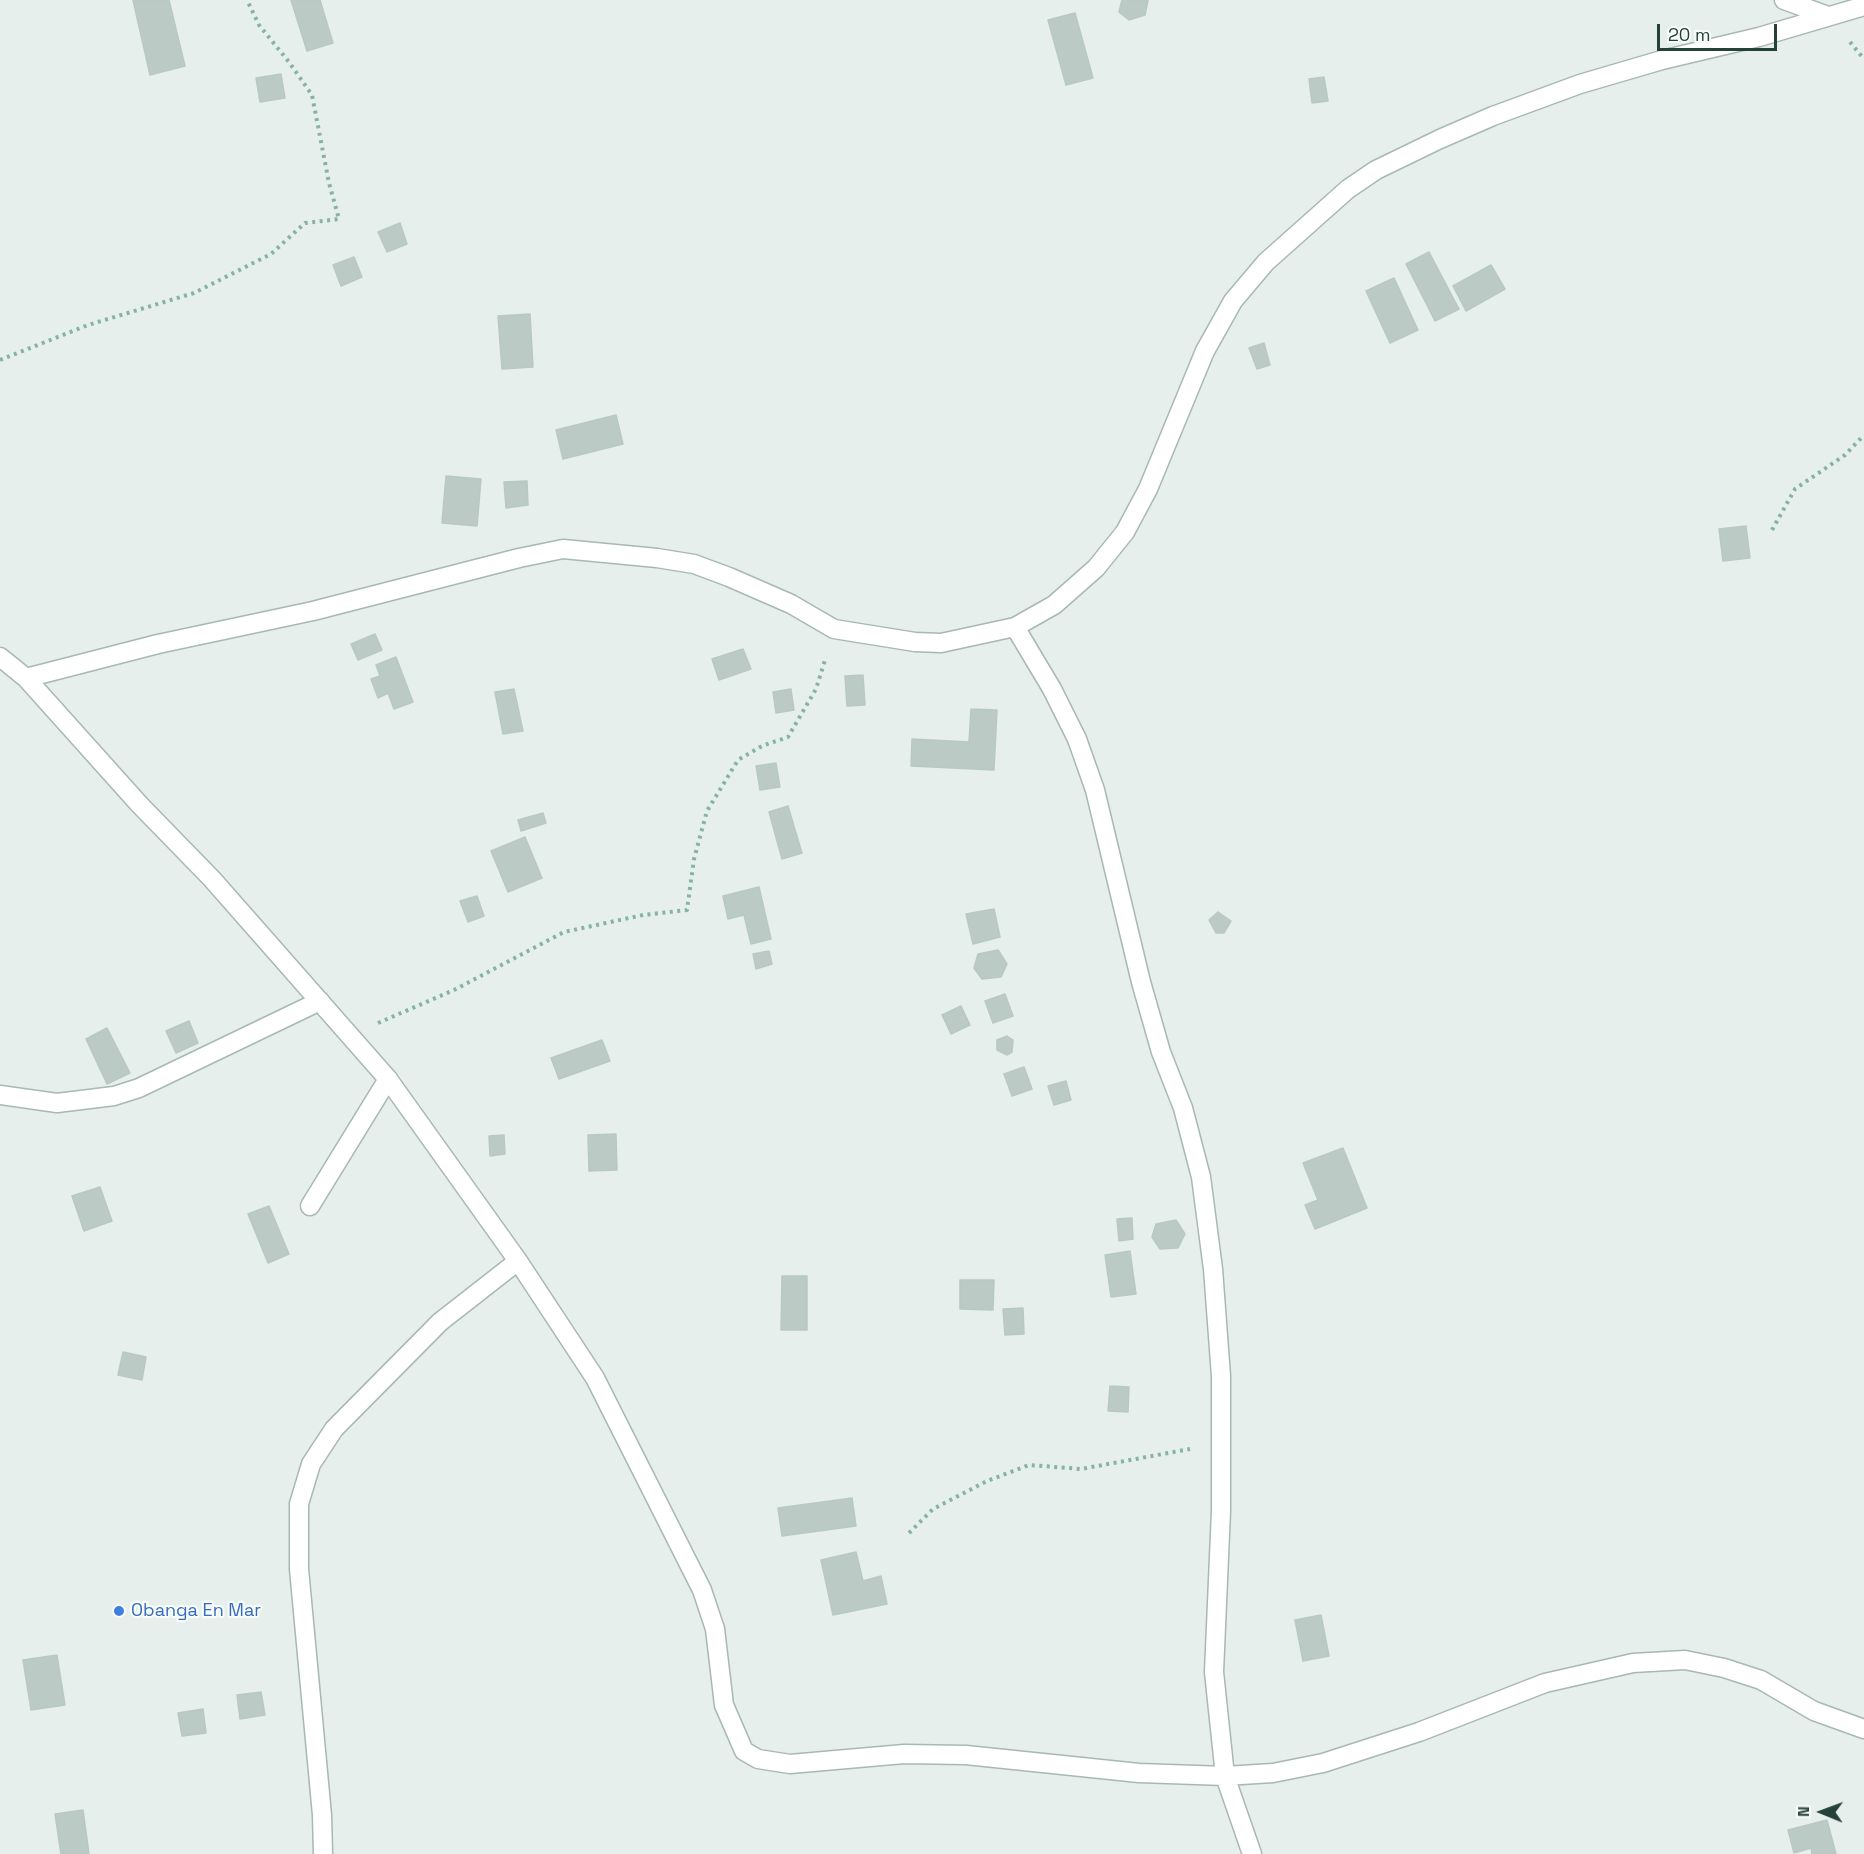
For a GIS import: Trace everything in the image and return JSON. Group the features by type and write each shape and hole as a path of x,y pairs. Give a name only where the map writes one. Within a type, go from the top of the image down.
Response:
{"street":[{"path":"1784,0 1828,16"},
{"path":"26,678 158,644 313,611 563,549 694,564 791,604 834,629 915,642 941,643 1015,627 1071,590 1096,568 1125,532 1148,489 1205,351 1233,301 1266,262 1348,189 1376,170 1409,153 1493,116 1580,84 1662,60 1759,37 1864,6"},
{"path":"1015,627 1052,689 1077,739 1095,790 1140,982 1161,1052 1184,1108 1201,1177 1213,1269 1221,1376 1221,1511 1214,1672 1225,1776 1252,1854"},
{"path":"0,657 26,678 124,787 212,879 388,1079 518,1262 595,1378 702,1590 715,1629 724,1705 744,1751 758,1759 790,1764 904,1754 966,1755 1139,1773 1225,1776 1273,1773 1323,1763 1419,1732 1545,1683 1633,1663 1686,1660 1724,1668 1761,1680 1814,1711 1864,1729"},
{"path":"0,1095 57,1102 114,1096 139,1088 320,1001"},
{"path":"310,1206 388,1079"},
{"path":"323,1854 322,1815 299,1569 299,1504 311,1464 334,1428 440,1322 518,1262"}],"path":[{"path":"0,360 88,325 194,293 271,254 305,223 339,219 329,183 312,95 259,25 247,0"},
{"path":"1772,530 1795,489 1845,455 1864,435"},
{"path":"350,1035 454,990 564,932 643,915 687,910 694,859 707,812 738,760 762,746 788,737 816,689 834,629"},
{"path":"909,1533 933,1509 987,1481 1029,1465 1081,1469 1221,1444"}],"building":[{"path":"133,0 169,0 185,66 150,75"},
{"path":"291,0 320,0 333,43 307,51"},
{"path":"1122,0 1148,0 1145,15 1129,20 1119,12"},
{"path":"1075,13 1093,78 1066,85 1048,20"},
{"path":"281,74 285,98 260,102 256,78"},
{"path":"1324,77 1328,101 1312,103 1309,79"},
{"path":"400,223 407,244 387,252 378,232"},
{"path":"1429,252 1459,309 1435,321 1406,264"},
{"path":"354,257 362,277 341,286 333,265"},
{"path":"1491,265 1505,289 1466,311 1453,286"},
{"path":"1394,278 1418,330 1390,343 1366,291"},
{"path":"530,314 533,367 502,369 498,316"},
{"path":"1264,343 1270,365 1257,369 1249,348"},
{"path":"616,415 623,444 563,459 556,430"},
{"path":"446,476 481,479 477,526 442,523"},
{"path":"527,481 528,505 506,508 504,482"},
{"path":"1746,526 1750,558 1723,561 1719,529"},
{"path":"375,634 382,650 358,660 351,644"},
{"path":"743,649 751,669 719,680 712,659"},
{"path":"396,657 413,702 394,709 388,693 378,698 371,679 380,676 376,665"},
{"path":"863,675 865,705 847,706 845,676"},
{"path":"514,689 523,731 503,734 495,692"},
{"path":"791,689 794,710 776,713 773,692"},
{"path":"971,709 997,710 994,770 911,766 912,739 969,742"},
{"path":"776,763 780,787 760,790 756,766"},
{"path":"788,806 802,853 782,859 769,812"},
{"path":"543,813 546,823 521,831 518,820"},
{"path":"525,837 542,878 508,892 491,851"},
{"path":"759,887 771,939 751,944 744,915 728,919 723,896"},
{"path":"477,896 484,916 468,922 460,901"},
{"path":"994,909 1000,937 973,944 966,914"},
{"path":"1218,912 1231,921 1224,933 1216,933 1209,920"},
{"path":"998,950 1007,964 1001,977 982,979 974,968 978,954"},
{"path":"769,951 772,964 756,969 753,954"},
{"path":"1005,994 1013,1016 993,1023 985,1001"},
{"path":"961,1006 970,1025 951,1034 942,1015"},
{"path":"189,1021 198,1043 176,1053 166,1031"},
{"path":"107,1028 130,1073 107,1084 86,1039"},
{"path":"1007,1036 1013,1040 1012,1052 1007,1055 997,1050 997,1040"},
{"path":"602,1040 610,1061 559,1079 551,1058"},
{"path":"1024,1067 1032,1089 1012,1096 1004,1074"},
{"path":"1066,1081 1071,1100 1054,1105 1048,1086"},
{"path":"616,1134 617,1170 589,1171 588,1135"},
{"path":"504,1135 505,1154 490,1156 489,1136"},
{"path":"1343,1148 1367,1208 1315,1229 1305,1205 1318,1200 1303,1163"},
{"path":"100,1187 112,1221 84,1231 72,1196"},
{"path":"269,1206 289,1254 268,1263 248,1214"},
{"path":"1132,1218 1133,1239 1119,1241 1117,1219"},
{"path":"1176,1220 1185,1234 1178,1248 1160,1249 1152,1237 1156,1224"},
{"path":"1130,1251 1136,1294 1111,1297 1105,1255"},
{"path":"782,1276 807,1276 807,1330 781,1330"},
{"path":"960,1280 994,1280 993,1310 960,1309"},
{"path":"1023,1308 1024,1334 1005,1335 1003,1309"},
{"path":"123,1352 146,1357 142,1380 118,1375"},
{"path":"1110,1386 1129,1387 1128,1412 1108,1411"},
{"path":"852,1498 856,1526 782,1536 778,1508"},
{"path":"856,1552 863,1581 881,1576 887,1604 833,1615 821,1560"},
{"path":"1321,1615 1329,1656 1303,1661 1295,1620"},
{"path":"57,1655 65,1705 31,1710 23,1660"},
{"path":"261,1692 265,1715 240,1719 237,1695"},
{"path":"203,1709 206,1733 182,1736 178,1713"},
{"path":"83,1810 89,1854 61,1854 55,1814"},
{"path":"1827,1820 1836,1854 1812,1854 1811,1848 1794,1853 1788,1830"}],"place":[{"name":"Obanga En Mar","path":"119,1611"}]}
